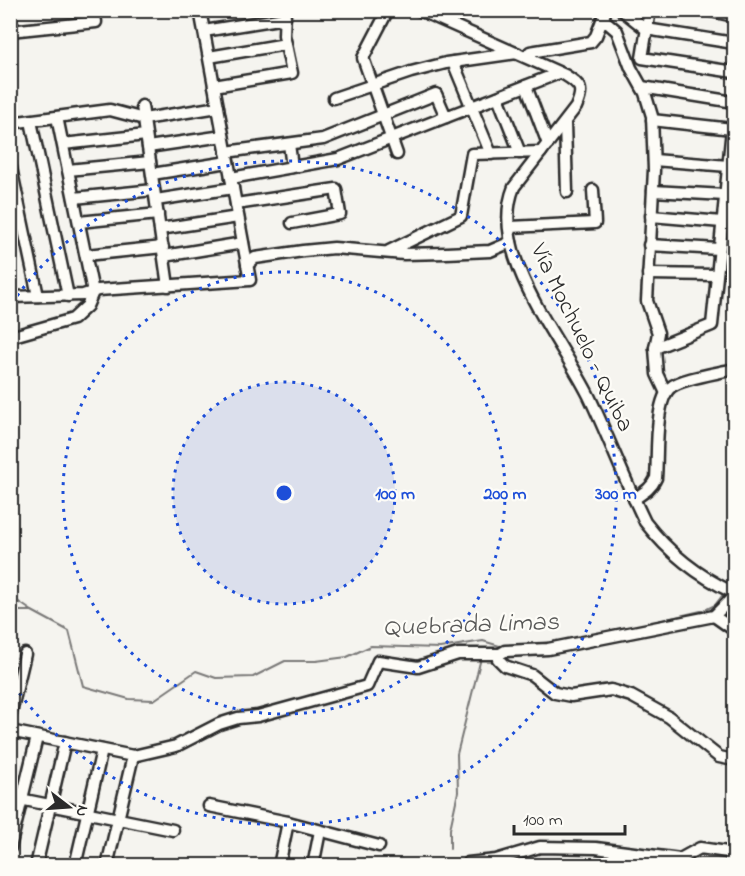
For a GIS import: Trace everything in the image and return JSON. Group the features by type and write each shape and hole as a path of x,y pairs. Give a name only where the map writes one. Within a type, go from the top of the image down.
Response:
{"street":[{"path":"10,31 96,22 94,10"},
{"path":"10,297 83,295 93,292 250,280 200,10"},
{"path":"388,10 363,58 397,154"},
{"name":"Vía Mochuelo - Quiba","path":"419,10 522,55 575,81 580,88 581,96 576,107 514,187 509,202 511,242 517,266 588,394 645,522 655,535 694,569 731,591"},
{"path":"622,10 646,29 735,43"},
{"path":"650,10 642,58 735,72"},
{"path":"705,10 735,16"},
{"path":"204,31 285,14 286,44 292,73 214,86"},
{"path":"334,98 411,72 453,62 522,55 591,42 596,36 604,15"},
{"path":"604,15 617,31 631,68 642,87 652,120 654,160 647,301 658,333 655,348 657,374 666,393"},
{"path":"209,57 286,44"},
{"path":"453,62 491,154"},
{"path":"74,198 155,195 232,183 292,167 338,159 559,73"},
{"path":"387,252 461,216 472,154 520,153 545,148 526,86"},
{"path":"642,87 735,102"},
{"path":"152,174 289,144 323,139 436,94 446,117"},
{"path":"498,97 520,153"},
{"path":"142,106 168,286"},
{"path":"10,123 110,110 144,119 218,107"},
{"path":"10,337 73,320 87,306 93,292 57,117"},
{"path":"652,120 732,129 712,324 655,348"},
{"path":"31,121 68,296"},
{"path":"565,123 567,192"},
{"path":"63,144 146,135"},
{"path":"148,147 223,136"},
{"path":"289,144 292,167"},
{"path":"654,160 728,166"},
{"path":"68,170 150,162"},
{"path":"10,163 38,296"},
{"path":"236,204 336,189 340,214 292,223"},
{"path":"510,227 595,223 593,190"},
{"path":"653,191 725,195"},
{"path":"79,222 158,214"},
{"path":"651,216 722,222"},
{"path":"160,229 238,217"},
{"path":"247,265 255,258 334,248 404,254 490,251 511,242"},
{"path":"86,255 163,251 243,243"},
{"path":"649,245 719,249"},
{"path":"648,274 716,275"},
{"path":"634,500 653,485 656,478 658,428 666,393 671,387 685,381 735,369"},
{"path":"10,731 133,756 176,746 219,724 238,718 258,716 367,686 378,661 418,667 458,654 500,654 505,651 548,649 714,616 731,591"},
{"path":"714,616 735,630"},
{"path":"10,717 25,654"},
{"path":"500,654 498,659 501,664 532,675 555,693 571,696 611,690 631,696 669,717 719,757 735,760"},
{"path":"10,848 37,737"},
{"path":"36,866 65,742"},
{"path":"75,866 102,750"},
{"path":"107,866 133,756"},
{"path":"10,797 173,830"},
{"path":"209,806 288,822 379,846"},
{"path":"279,866 288,822"},
{"path":"313,866 320,831"},
{"path":"467,866 468,863 496,860 540,848 596,848 680,859 700,848 735,853"}],"waterway":[{"name":"Quebrada Limas","path":"728,587 734,580"},
{"name":"Quebrada Limas","path":"650,623 705,610 715,605 725,592"},
{"name":"Quebrada Limas","path":"10,596 69,631 83,686 129,699 154,700 196,671 216,678 253,677 285,661 316,661 347,657 371,646 440,648 483,641 503,647"},
{"path":"10,611 32,611"},
{"name":"Quebrada Limas","path":"520,645 559,642"},
{"path":"450,849 450,829 458,792 457,754 481,658"}]}
